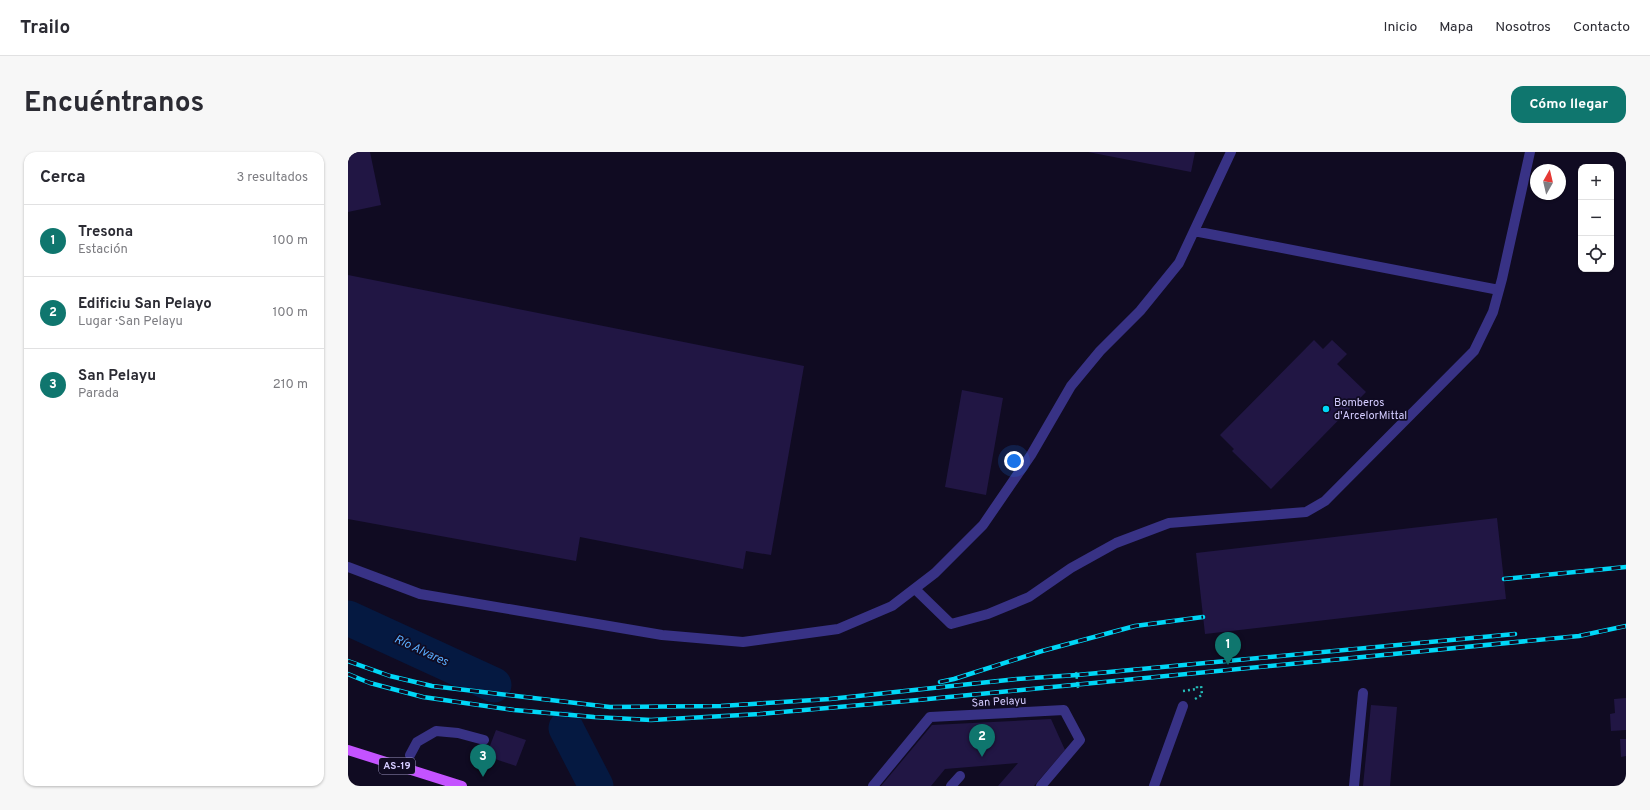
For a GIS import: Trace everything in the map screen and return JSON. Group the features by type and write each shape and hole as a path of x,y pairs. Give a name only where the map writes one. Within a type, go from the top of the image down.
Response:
{"main road":[{"name":"AS-19","path":"348,750 446,784 462,786"}],"street":[{"path":"348,567 420,594 662,635 743,642 838,629 892,606 935,573 983,525 1031,455 1071,386 1100,350 1140,311 1179,263 1231,152"},
{"path":"915,589 951,624 988,614 1029,597 1071,568 1116,543 1169,523 1306,512 1325,501 1474,351 1493,312 1530,152"},
{"path":"1194,231 1499,290"},
{"path":"1354,786 1363,693"},
{"path":"1154,786 1183,706"},
{"name":"San Pelayu","path":"873,786 930,717 1064,710 1080,740 1041,786"},
{"path":"410,755 416,742 436,731 458,733 484,740"},
{"path":"951,786 960,776"}],"path":[{"path":"1076,672 1078,688"}],"building":[{"path":"348,152 370,152 381,205 348,212"},
{"path":"1088,152 1195,152 1191,172"},
{"path":"348,275 804,366 771,555 746,551 743,569 580,537 576,561 348,519"},
{"path":"1314,340 1323,349 1332,340 1347,354 1337,364 1366,392 1271,489 1232,451 1234,449 1220,435"},
{"path":"962,390 1003,398 986,495 945,487"},
{"path":"1497,518 1506,599 1205,634 1196,553"},
{"path":"1626,698 1626,730 1611,731 1610,714 1615,713 1614,699"},
{"path":"1371,705 1397,707 1390,786 1363,786"},
{"path":"1051,719 1065,750 1034,786 998,786 1018,763 945,769 931,786 881,786 932,725"},
{"path":"496,730 526,740 516,766 486,756"},
{"path":"1620,739 1626,739 1626,756 1621,757"}],"waterway":[{"name":"Río Alvares","path":"348,618 494,685"},
{"name":"Río Alvares","path":"566,728 596,786"}],"railway":[{"path":"1504,579 1626,567"},
{"path":"940,682 954,679 1042,651 1135,626 1203,617"},
{"path":"348,674 370,683 423,697 514,710 651,720 760,714 918,700 1579,636 1626,626"},
{"path":"348,661 390,676 432,686 610,707 721,706 830,699 1017,679 1077,675 1515,634"}],"place":[{"name":"Bomberos d'ArcelorMittal","path":"1326,409"},
{"name":"Tresona","path":"1228,665"},
{"name":"Edificiu San Pelayo","path":"982,757"},
{"name":"San Pelayu","path":"483,777"}]}
